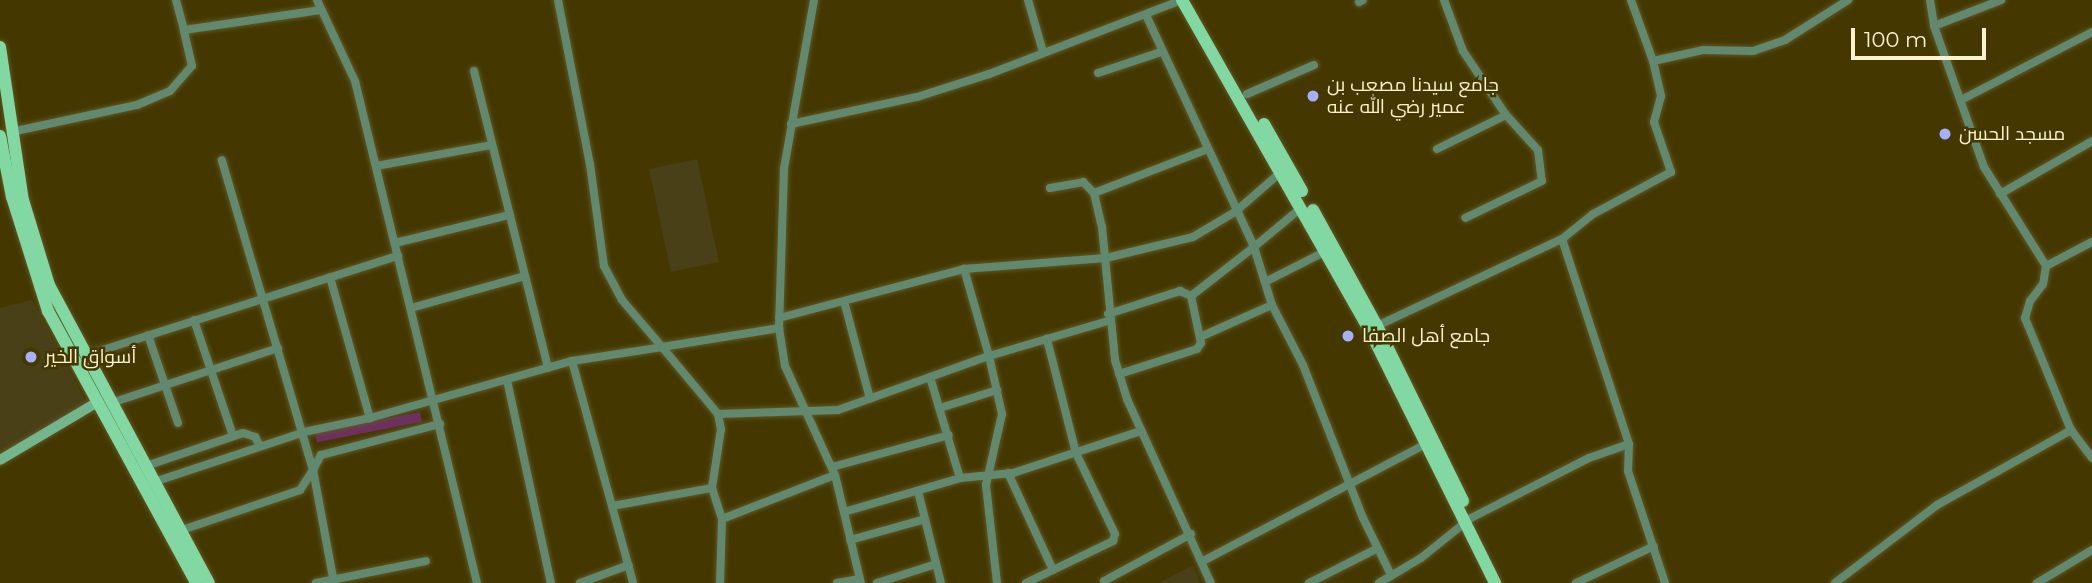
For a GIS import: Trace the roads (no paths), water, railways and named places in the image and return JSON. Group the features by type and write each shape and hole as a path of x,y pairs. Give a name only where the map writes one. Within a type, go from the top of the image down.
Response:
{"main road":[{"path":"1182,0 1302,207 1504,583"},
{"path":"1192,0 1377,326 1429,442"},
{"path":"0,47 12,197 46,306 96,403 209,583"},
{"path":"5,134 50,285 84,356 146,466 148,482"},
{"path":"1468,520 1495,583"},
{"path":"176,532 196,583"}],"street":[{"path":"5,134 137,105 170,91 192,66 176,0"},
{"path":"317,0 355,81 435,401 477,583"},
{"path":"558,0 590,164 604,266 622,300 718,414 721,429 712,488 722,519 720,583"},
{"path":"814,0 784,169 779,328 785,366 833,471 860,581 837,583"},
{"path":"1028,0 1043,52"},
{"path":"791,124 917,97 1182,0"},
{"path":"1444,0 1463,51 1506,115 1538,150 1542,181 1465,218"},
{"path":"1377,326 1562,239 1593,214 1671,172 1654,122 1661,96 1653,61 1631,0"},
{"path":"1653,61 1703,50 1752,51 1802,32 1848,0"},
{"path":"1930,0 1934,26 1963,99 1984,167 2046,266 2043,284 2029,300 2025,318 2071,430 2092,458"},
{"path":"1934,26 2001,0"},
{"path":"184,30 321,10"},
{"path":"1146,15 1235,212 1254,247 1272,305 1303,365 1376,548 1391,575"},
{"path":"1963,99 2092,32"},
{"path":"1098,73 1161,52"},
{"path":"1247,94 1314,65"},
{"path":"474,71 548,368"},
{"path":"1437,149 1506,115"},
{"path":"2000,194 2092,141"},
{"path":"376,166 492,145"},
{"path":"1094,193 1208,149"},
{"path":"222,160 304,432 334,581"},
{"path":"779,318 964,269 1106,258 1193,237 1235,212 1281,172"},
{"path":"1050,188 1083,181 1094,193 1106,258 1108,317 1119,374 1141,431 1191,534 1211,583"},
{"path":"1191,296 1302,207"},
{"path":"395,243 509,215"},
{"path":"1562,239 1629,444 1628,471 1665,583"},
{"path":"2046,266 2092,242"},
{"path":"1265,282 1326,251"},
{"path":"84,356 398,256"},
{"path":"964,269 989,356 1002,414 987,473 997,583"},
{"path":"411,308 524,276"},
{"path":"330,277 370,418"},
{"path":"718,414 838,410 1180,291 1191,296"},
{"path":"1119,374 1197,349 1200,337 1191,296"},
{"path":"844,301 870,399"},
{"path":"1200,337 1272,305"},
{"path":"194,320 233,436"},
{"path":"148,482 304,432 435,401 572,361 779,328"},
{"path":"148,335 178,424"},
{"path":"1026,583 1113,541 1115,534 1076,453 1047,339"},
{"path":"111,403 278,348"},
{"path":"572,361 633,583"},
{"path":"930,377 960,478"},
{"path":"507,380 551,583"},
{"path":"940,408 997,390"},
{"path":"0,460 96,403"},
{"path":"176,532 300,491 321,455 440,424"},
{"path":"1836,583 1937,505 2071,430"},
{"path":"844,512 960,478 987,473 1008,473 1141,431"},
{"path":"146,466 233,436 252,435 260,446"},
{"path":"722,519 833,471 949,435"},
{"path":"1203,561 1429,442"},
{"path":"1379,583 1421,558 1468,520 1589,458 1629,444"},
{"path":"1008,473 1053,570"},
{"path":"612,506 712,488"},
{"path":"918,491 941,583"},
{"path":"850,540 925,519"},
{"path":"1104,581 1191,534"},
{"path":"1576,583 1654,546"},
{"path":"1309,583 1376,548"},
{"path":"2037,583 2092,550"},
{"path":"316,583 426,561"},
{"path":"877,583 936,564"},
{"path":"580,583 629,565"}],"place":[{"name":"جامع سيدنا مصعب بن عمير رضي الله عنه","path":"1313,96"},
{"name":"مسجد الحسن","path":"1945,134"},
{"name":"جامع أهل الصفا","path":"1348,336"},
{"name":"أسواق الخير","path":"31,357"}]}
